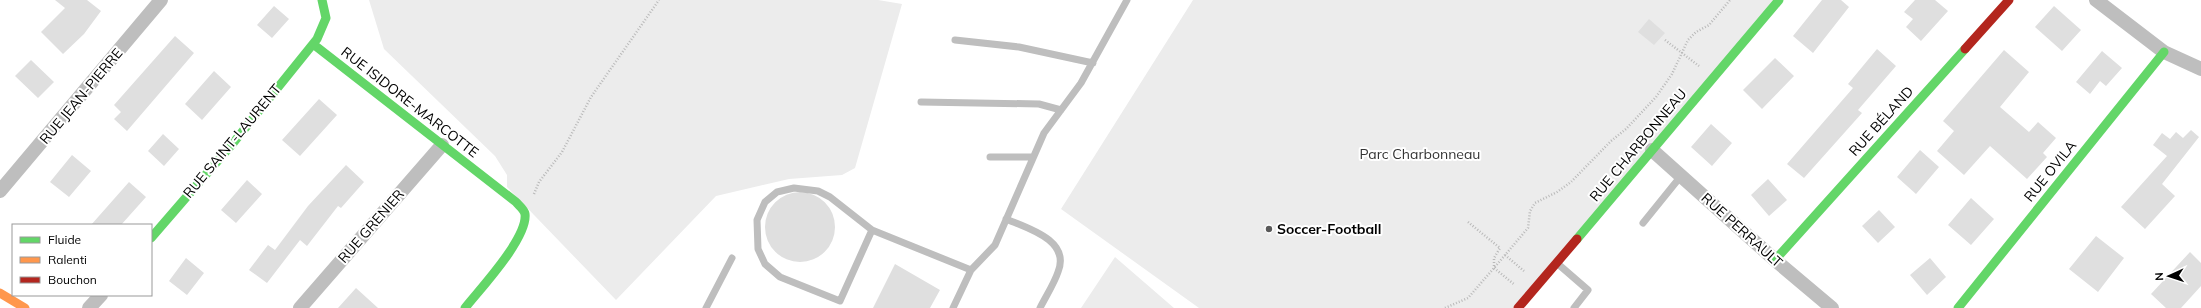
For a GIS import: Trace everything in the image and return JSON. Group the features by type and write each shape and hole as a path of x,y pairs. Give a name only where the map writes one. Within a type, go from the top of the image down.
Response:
{"street":[{"name":"RUE JEAN-PIERRE","path":"0,191 161,0"},
{"path":"312,44 325,23 325,7 322,0"},
{"name":"RUE CHARBONNEAU","path":"1518,308 1540,284 1779,0"},
{"name":"RUE BÉLAND","path":"1775,260 2008,0"},
{"path":"2096,0 2164,52 2201,69"},
{"name":"RUE ISIDORE-MARCOTTE","path":"312,44 516,202 526,215"},
{"name":"RUE SAINT-LAURENT","path":"152,237 234,142 312,44"},
{"name":"RUE OVILA","path":"1958,308 2164,52"},
{"name":"RUE GRENIER","path":"300,308 442,145"},
{"name":"RUE PERRAULT","path":"1652,150 1775,260 1832,308"},
{"path":"465,308 518,239 525,224 526,215"},
{"path":"0,293 25,308"},
{"path":"89,308 100,296"}],"lane":[{"path":"953,308 971,270 995,244 1044,133 1093,63 1127,0"},
{"path":"955,40 1019,48 1093,63"},
{"path":"921,102 1039,104 1061,110"},
{"path":"990,156 1033,157"},
{"path":"1644,223 1681,176"},
{"path":"872,230 840,301 780,277 765,264 758,249 757,220 760,211 770,196 789,188 805,188 818,191 830,197 872,230 971,270"},
{"path":"1006,219 1044,236 1051,241 1058,252 1060,259 1059,271 1040,308"},
{"path":"706,308 732,258"},
{"path":"1557,263 1588,290 1574,308"}],"path":[{"path":"526,215 539,182 562,152 591,97 659,0"},
{"path":"1445,308 1468,298 1528,228 1530,211 1535,202 1558,192 1571,182 1611,141 1626,129 1656,97 1672,74 1688,40 1696,32 1709,25 1730,0"},
{"path":"1665,40 1682,51 1713,78"},
{"path":"1468,222 1500,248 1494,258 1494,268 1528,297"},
{"path":"1505,254 1540,284"}],"green space":[{"path":"369,0 878,0 902,4 855,168 842,175 789,179 716,196 616,300 507,187 507,175 495,156 384,49"},
{"name":"Parc Charbonneau","path":"1193,0 1779,0 1513,308 1199,308 1061,209"},
{"path":"1115,257 1174,308 1081,308"}],"building":[{"path":"55,0 87,0 101,11 84,34 63,54 41,32 65,8"},
{"path":"1822,0 1841,0 1849,7 1813,53 1793,36"},
{"path":"1915,0 1935,0 1948,11 1921,41 1906,27 1913,19 1904,12"},
{"path":"274,6 289,19 272,38 257,25"},
{"path":"2054,6 2081,30 2062,51 2035,27"},
{"path":"1649,19 1665,33 1654,45 1638,32"},
{"path":"175,36 194,53 127,131 114,119 121,112 114,105"},
{"path":"1877,49 1896,66 1858,110 1862,113 1804,178 1787,164 1853,88 1848,84"},
{"path":"2004,50 2029,72 2000,107 2029,132 2038,122 2056,138 2043,153 2047,157 2027,179 1990,146 1964,175 1937,151 1954,131 1943,121"},
{"path":"2102,51 2122,68 2106,86 2100,81 2090,94 2076,82"},
{"path":"1775,58 1794,76 1762,109 1743,90"},
{"path":"31,60 54,82 38,98 15,76"},
{"path":"214,71 231,87 202,120 185,104"},
{"path":"319,99 337,115 300,156 282,140"},
{"path":"1711,124 1732,143 1712,166 1691,147"},
{"path":"2191,130 2199,137 2162,184 2175,196 2145,229 2121,207 2167,156 2153,145 2162,133 2170,139 2176,132 2183,138"},
{"path":"163,134 179,149 164,166 148,151"},
{"path":"1920,150 1939,167 1916,194 1897,177"},
{"path":"72,155 91,171 69,197 50,182"},
{"path":"346,165 364,182 341,208 338,206 307,246 300,240 267,283 249,270 268,245 275,250 308,206"},
{"path":"1768,179 1787,200 1769,216 1751,195"},
{"path":"247,180 262,194 236,223 221,210"},
{"path":"129,182 146,197 122,224 92,224"},
{"path":"800,192 813,195 825,202 832,214 835,227 832,240 825,252 813,259 800,262 787,259 775,252 768,240 765,227 768,214 775,202 787,195"},
{"path":"1971,198 1994,219 1971,245 1948,225"},
{"path":"1879,210 1895,227 1878,243 1862,226"},
{"path":"2096,236 2124,258 2098,292 2069,269"},
{"path":"2190,252 2201,263 2201,286 2181,308 2166,308 2151,294"},
{"path":"186,258 204,273 187,295 169,281"},
{"path":"1930,258 1946,277 1927,295 1910,275"},
{"path":"895,264 940,290 930,308 873,308"},
{"path":"356,288 378,308 338,308"}],"traffic: fast":[{"path":"152,237 234,142 317,39 326,18 322,0"},
{"path":"1577,239 1779,0"},
{"path":"313,44 516,202 524,211 524,224 519,236 502,263 465,308"},
{"path":"1775,260 1965,49"},
{"path":"1958,308 2164,52"}],"traffic: slow":[{"path":"0,293 25,308"}],"traffic: jam":[{"path":"1965,49 2009,0"},
{"path":"1518,308 1577,239"}],"place":[{"name":"Soccer-Football","path":"1269,229"}]}
